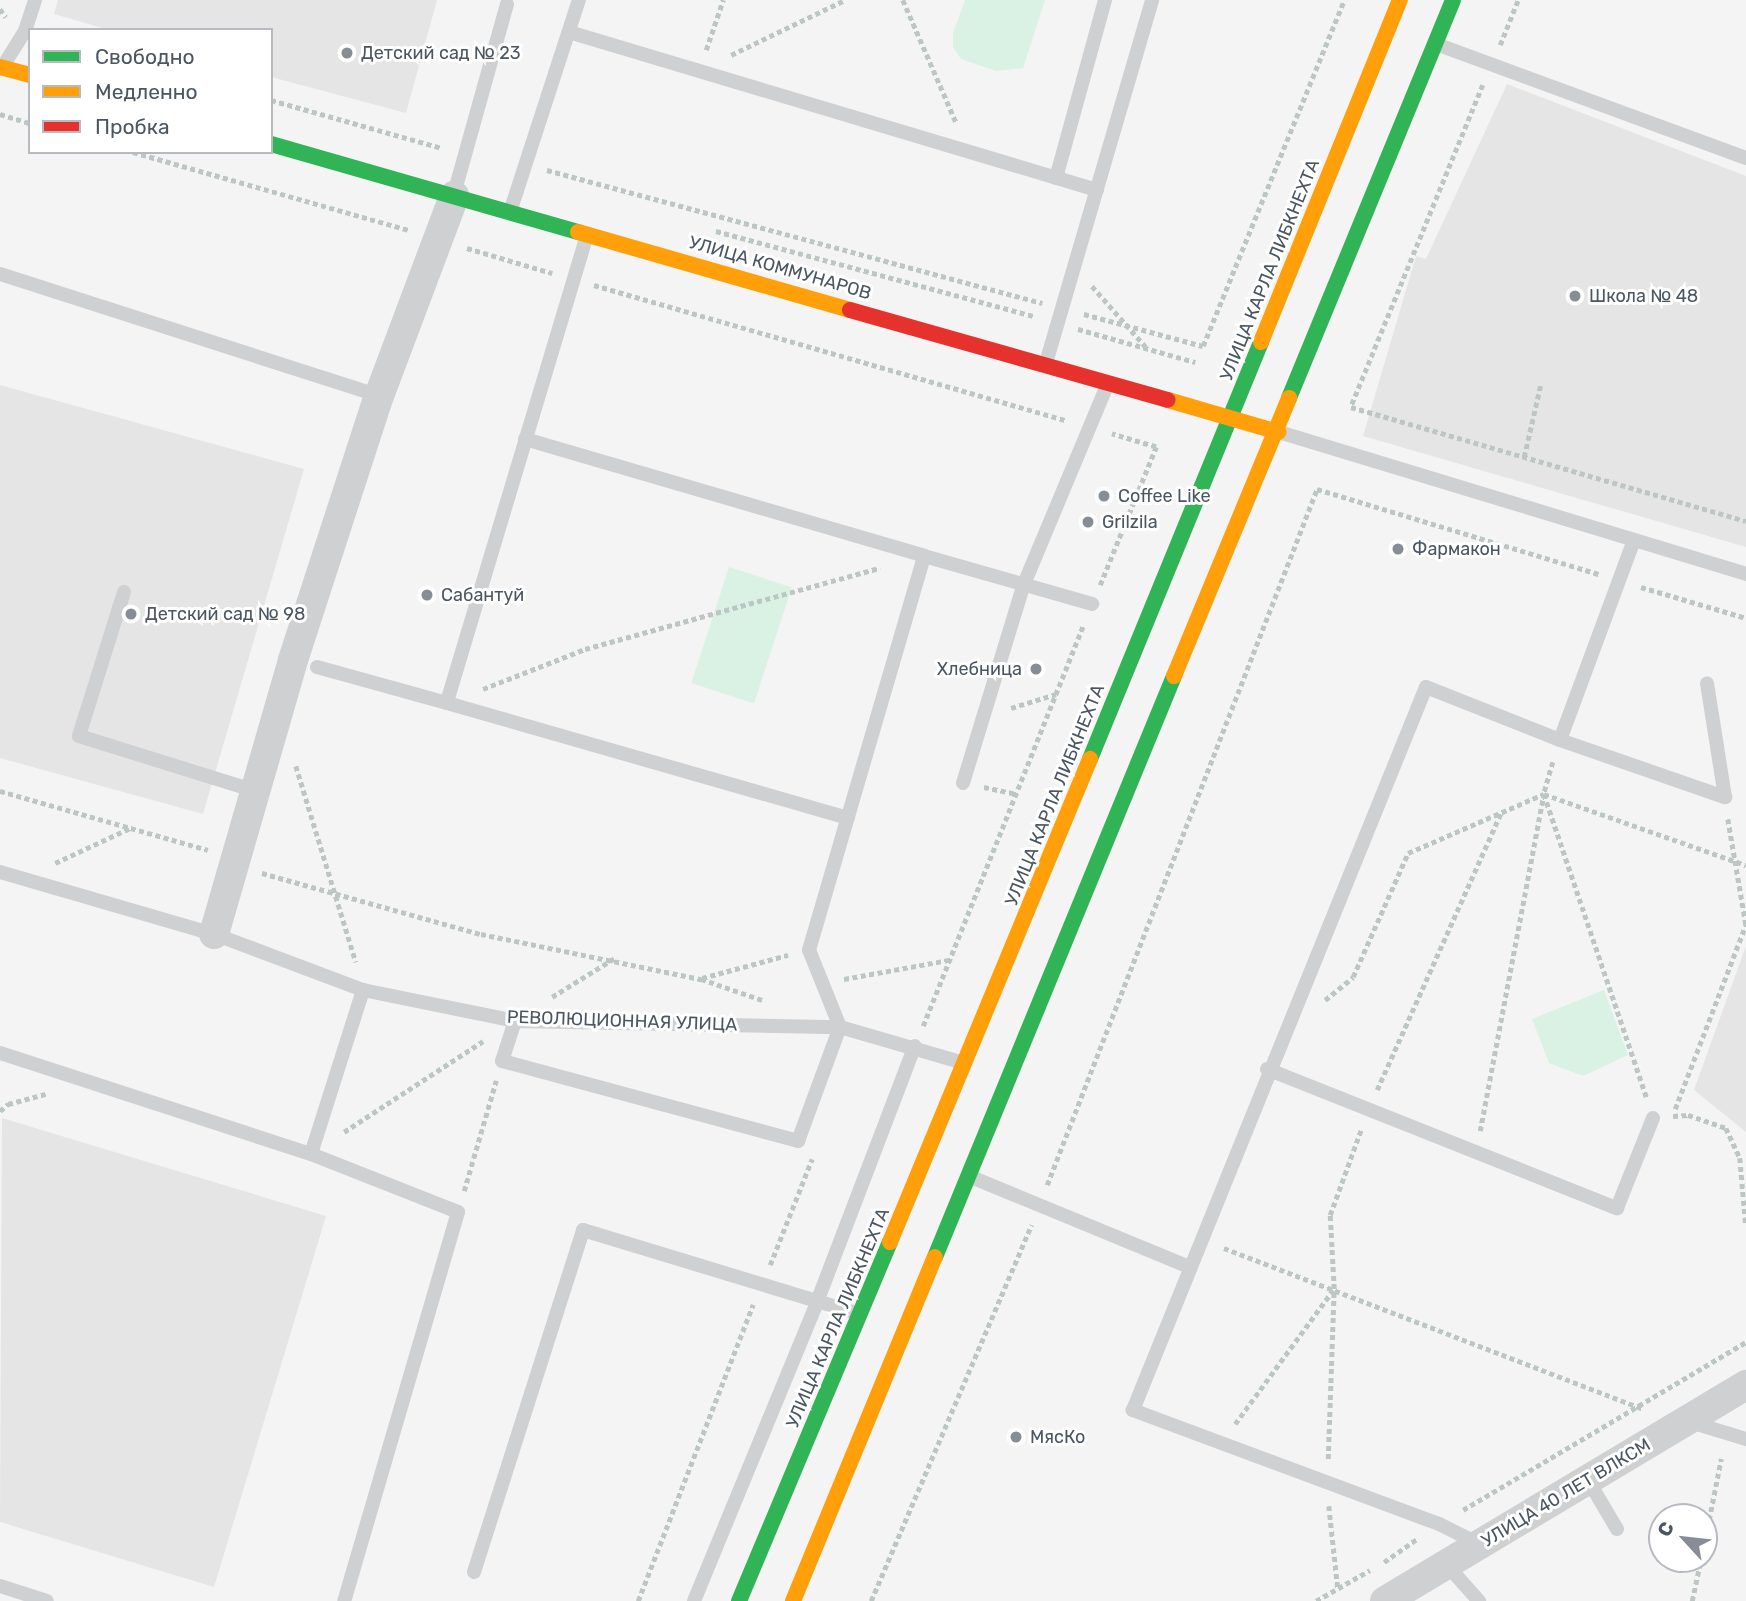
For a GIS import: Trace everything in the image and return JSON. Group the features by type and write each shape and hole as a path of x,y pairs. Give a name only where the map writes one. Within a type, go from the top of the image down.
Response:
{"main road":[{"name":"УЛИЦА КАРЛА ЛИБКНЕХТА","path":"739,1601 862,1315 1400,0"},
{"path":"793,1601 971,1177 1453,0"},
{"path":"1,67 28,74"},
{"name":"УЛИЦА КОММУНАРОВ","path":"273,145 1231,416 1278,432"}],"street":[{"path":"214,934 379,396 454,195"},
{"name":"УЛИЦА 40 ЛЕТ ВЛКСМ","path":"1385,1601 1746,1385"}],"lane":[{"path":"1,67 25,31 35,0"},
{"path":"510,212 579,0"},
{"path":"1056,178 1105,0"},
{"path":"1046,364 1152,0"},
{"path":"454,195 507,4"},
{"path":"569,32 1097,190"},
{"path":"1435,43 1746,158"},
{"path":"446,703 587,234"},
{"path":"0,274 379,396"},
{"path":"963,783 1024,584 1109,382"},
{"path":"1278,432 1746,574"},
{"path":"525,439 1091,604"},
{"path":"1560,740 1634,540"},
{"path":"515,1021 502,1061 798,1141 840,1027 809,950 924,556"},
{"path":"124,592 79,736 256,791"},
{"path":"317,667 848,818"},
{"path":"1479,1545 1439,1524 1327,1485 1133,1410 1267,1069 1426,687 1560,740 1725,797 1707,683"},
{"name":"РЕВОЛЮЦИОННАЯ УЛИЦА","path":"0,872 214,934 363,990 515,1021 840,1027 915,1046 966,1063"},
{"path":"311,1154 363,990"},
{"path":"694,1601 817,1302 915,1046"},
{"path":"0,1053 311,1154 458,1212 344,1601"},
{"path":"1267,1069 1617,1208 1653,1118"},
{"path":"971,1177 1189,1267"},
{"path":"474,1572 583,1230 862,1315"},
{"path":"1686,1421 1746,1439"},
{"path":"1588,1480 1617,1529"},
{"path":"1446,1564 1479,1601"},
{"path":"0,1586 47,1601"}],"path":[{"path":"699,71 723,0"},
{"path":"699,71 845,0"},
{"path":"903,0 969,152"},
{"path":"527,165 1203,346 1343,0"},
{"path":"1518,0 1351,407 1746,521"},
{"path":"273,101 465,154"},
{"path":"0,114 28,122"},
{"path":"140,154 1156,447"},
{"path":"1074,268 1133,327 1147,348"},
{"path":"1524,457 1541,383"},
{"path":"871,1601 1040,1204 1317,489 1746,618"},
{"path":"446,703 585,649 924,556"},
{"path":"983,717 1056,694"},
{"path":"1476,1152 1544,794 1560,740"},
{"path":"295,762 337,894 363,990"},
{"path":"963,783 1016,794"},
{"path":"0,791 131,828 337,894 481,934 615,958 701,979 776,1005"},
{"path":"1544,794 1653,1118 1688,1115 1726,1128 1740,1158 1746,1226"},
{"path":"1322,1003 1353,977 1408,853 1544,794 1746,864"},
{"path":"1672,1116 1746,924 1725,797"},
{"path":"1338,1589 1327,1485 1334,1289 1330,1215 1368,1110 1501,813"},
{"path":"22,878 131,828"},
{"path":"701,979 809,950"},
{"path":"311,1154 615,958"},
{"path":"822,984 949,960"},
{"path":"458,1212 494,1089"},
{"path":"1200,1239 1639,1407 1686,1421"},
{"path":"1220,1444 1334,1289"},
{"path":"1316,1601 1439,1524 1746,1342"},
{"path":"1712,1503 1721,1459"},
{"path":"1692,1601 1698,1573"}],"shaded area":[{"name":"Детский сад № 23","path":"58,0 437,0 406,113 273,78 273,28 102,28 54,14"},
{"name":"Школа № 48","path":"1507,84 1746,176 1746,547 1363,436 1416,256 1426,259"},
{"name":"Детский сад № 98","path":"0,385 304,469 203,814 0,758"},
{"path":"1746,946 1746,1132 1694,1090"},
{"path":"2,1118 326,1216 214,1587 0,1522"}],"green space":[{"path":"965,0 1045,0 1023,68 996,71 961,59 953,47 953,33"},
{"path":"729,567 792,587 754,703 691,683"},
{"path":"1604,990 1628,1055 1583,1076 1549,1063 1532,1019"}],"traffic: fast":[{"path":"1289,398 1453,0"},
{"path":"273,145 578,232"},
{"path":"1090,759 1261,342"},
{"path":"935,1257 1174,676"},
{"path":"739,1601 890,1242"}],"traffic: slow":[{"path":"1261,342 1400,0"},
{"path":"0,67 28,74"},
{"path":"578,232 850,310"},
{"path":"1174,676 1289,398"},
{"path":"1168,400 1278,432"},
{"path":"890,1242 1090,759"},
{"path":"793,1601 935,1257"}],"traffic: jam":[{"path":"850,310 1168,400"}],"place":[{"name":"Детский сад № 23","path":"347,53"},
{"name":"Школа № 48","path":"1575,296"},
{"name":"Coffee Like","path":"1104,496"},
{"name":"Grilzila","path":"1088,522"},
{"name":"Фармакон","path":"1398,549"},
{"name":"Сабантуй","path":"427,595"},
{"name":"Детский сад № 98","path":"131,614"},
{"name":"Хлебница","path":"1036,669"},
{"name":"МясКо","path":"1016,1437"}]}
